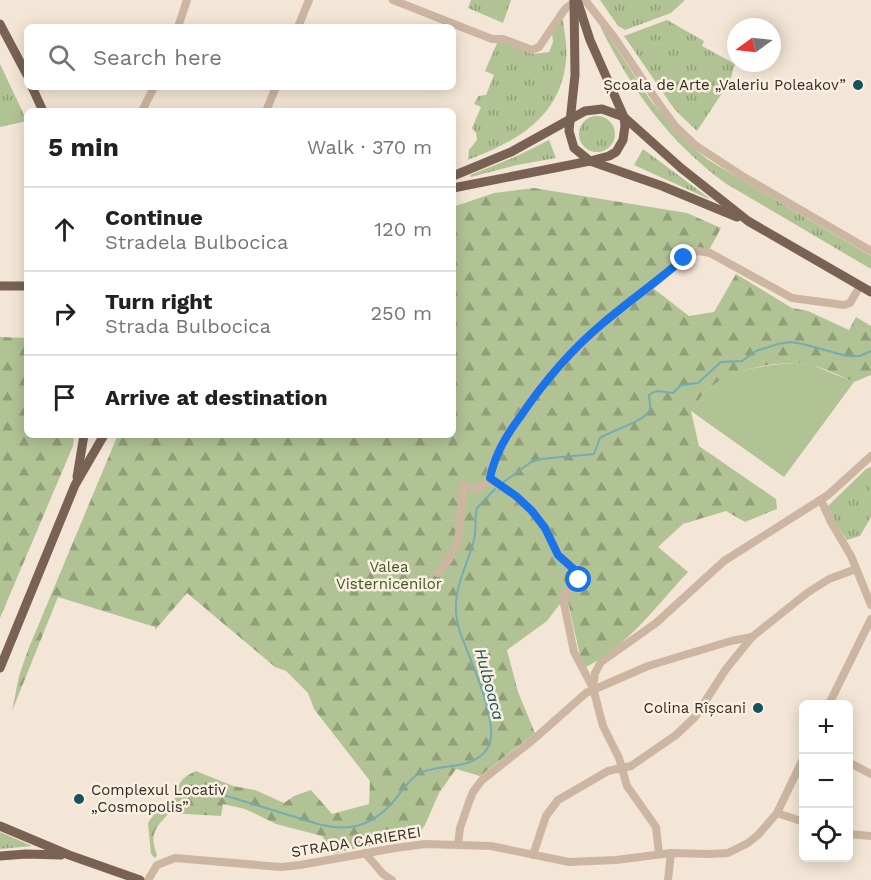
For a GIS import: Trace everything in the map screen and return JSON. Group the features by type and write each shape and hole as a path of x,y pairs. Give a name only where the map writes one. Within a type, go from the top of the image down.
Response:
{"main road":[{"path":"456,187 590,161 616,152 623,140 624,117 575,1"},
{"path":"575,1 576,54 569,131 578,153 590,161 662,186 748,221 871,292"},
{"path":"0,24 24,69"},
{"path":"33,90 42,108"},
{"path":"456,175 511,152 571,118 597,108 624,117 681,168 748,221"},
{"path":"0,286 24,286"},
{"path":"75,485 83,438"},
{"path":"0,668 75,485 102,438"},
{"path":"0,826 123,877 140,880"},
{"path":"0,856 69,855"}],"street":[{"path":"179,24 187,0"},
{"path":"299,24 309,0"},
{"path":"393,0 454,24"},
{"path":"585,0 606,26 676,127 695,145 734,171 871,251"},
{"path":"456,25 492,39 503,39 527,49 537,49 565,9 575,1"},
{"path":"144,108 152,90"},
{"path":"267,108 275,90"},
{"path":"438,573 458,542 464,485 477,489 488,483 494,460 504,440 537,391 600,326 690,253 698,250 710,253 792,298 844,305 850,303 860,286"},
{"path":"593,688 595,673 602,662 656,623 724,561 821,500 871,456"},
{"path":"490,478 516,496 532,511 545,528 558,555 578,573 578,583 566,593 564,607 574,652 593,688 603,726 622,768 627,786 656,826 659,835 659,854"},
{"path":"821,500 856,569 871,605"},
{"path":"533,855 546,816 558,800 602,774 636,763 689,724 732,661 752,637 807,593 829,579 856,569"},
{"path":"832,700 871,619"},
{"path":"458,844 460,828 469,802 482,780 534,740 593,688 648,666 752,637"},
{"path":"853,764 871,774"},
{"name":"STRADA CARIEREI","path":"147,880 157,865 175,858 281,867 414,845 491,846 558,861 580,862 671,853 709,855 734,851 758,835 777,813 799,767"},
{"path":"777,813 799,820"},
{"path":"853,834 871,836"},
{"path":"365,853 383,874 392,880"},
{"path":"668,880 671,853"}],"green space":[{"path":"471,0 511,0 503,23 468,8"},
{"path":"600,0 685,0 671,13 625,30 618,26"},
{"path":"563,19 566,61 562,81 555,98 533,125 519,135 503,145 468,160 469,150 477,140 472,128 481,107 474,104 478,96 486,95 494,75 485,71 498,41 534,54 549,52 553,42 552,32"},
{"path":"667,20 704,41 702,46 727,60 727,72 733,72 730,81 697,131 675,110 624,36"},
{"path":"600,26 651,101 686,142 707,159 871,256 871,269 725,183 686,150 638,92"},
{"path":"0,64 24,115 24,122 0,127"},
{"path":"597,116 610,121 615,134 610,147 597,152 584,147 579,134 584,121"},
{"path":"549,140 556,158 471,177 470,175 515,157"},
{"path":"643,149 709,198 709,199 634,165"},
{"name":"Valea Visternicenilor","path":"534,188 687,213 721,228 709,250 695,247 689,250 649,285 689,316 714,312 736,274 792,308 808,311 849,330 856,317 871,326 871,375 854,382 810,365 784,363 754,368 726,377 705,392 691,411 699,446 776,499 777,509 745,522 726,511 683,524 658,547 688,572 628,637 601,659 586,667 581,660 568,602 559,605 547,621 507,650 518,692 535,733 480,776 456,769 439,793 425,825 417,836 405,841 360,847 334,854 322,836 276,824 245,809 223,804 221,816 169,813 155,832 157,855 155,858 151,854 148,823 157,809 177,797 182,781 196,771 233,786 255,790 284,803 294,796 311,790 332,814 369,804 370,781 314,709 308,693 286,671 275,667 187,593 155,630 155,627 58,597 12,711 19,676 28,650 117,438 456,438 456,206 494,193"},
{"path":"0,337 24,338 24,438 74,438 73,446 0,618"},
{"path":"795,363 812,365 854,382 784,477 691,411 706,391 735,373 771,365"},
{"path":"871,467 871,517 860,536 847,540 829,513 828,506 866,469"},
{"path":"0,832 32,846 0,849"}],"waterway":[{"name":"Hulboaca","path":"501,484 531,462 594,454 600,438 635,422 647,413 650,408 649,395 658,391 673,393 681,385 698,383 721,362 742,361 756,351 790,342 847,356 860,356 871,351"},
{"name":"Hulboaca","path":"191,785 318,824 349,827 358,826 376,818 410,781 421,773 471,762 480,757 487,749 491,739 491,725 488,709 460,632 456,607 459,584 474,540 477,508 495,489"}],"place":[{"name":"Școala de Arte „Valeriu Poleakov”","path":"858,85"},
{"name":"Colina Rîșcani","path":"758,708"},
{"name":"Complexul Locativ „Cosmopolis”","path":"79,799"}],"route":[{"path":"579,580 578,573 558,555 539,520 516,496 490,478 494,460 504,440 537,391 557,368 600,326 684,258"}]}
